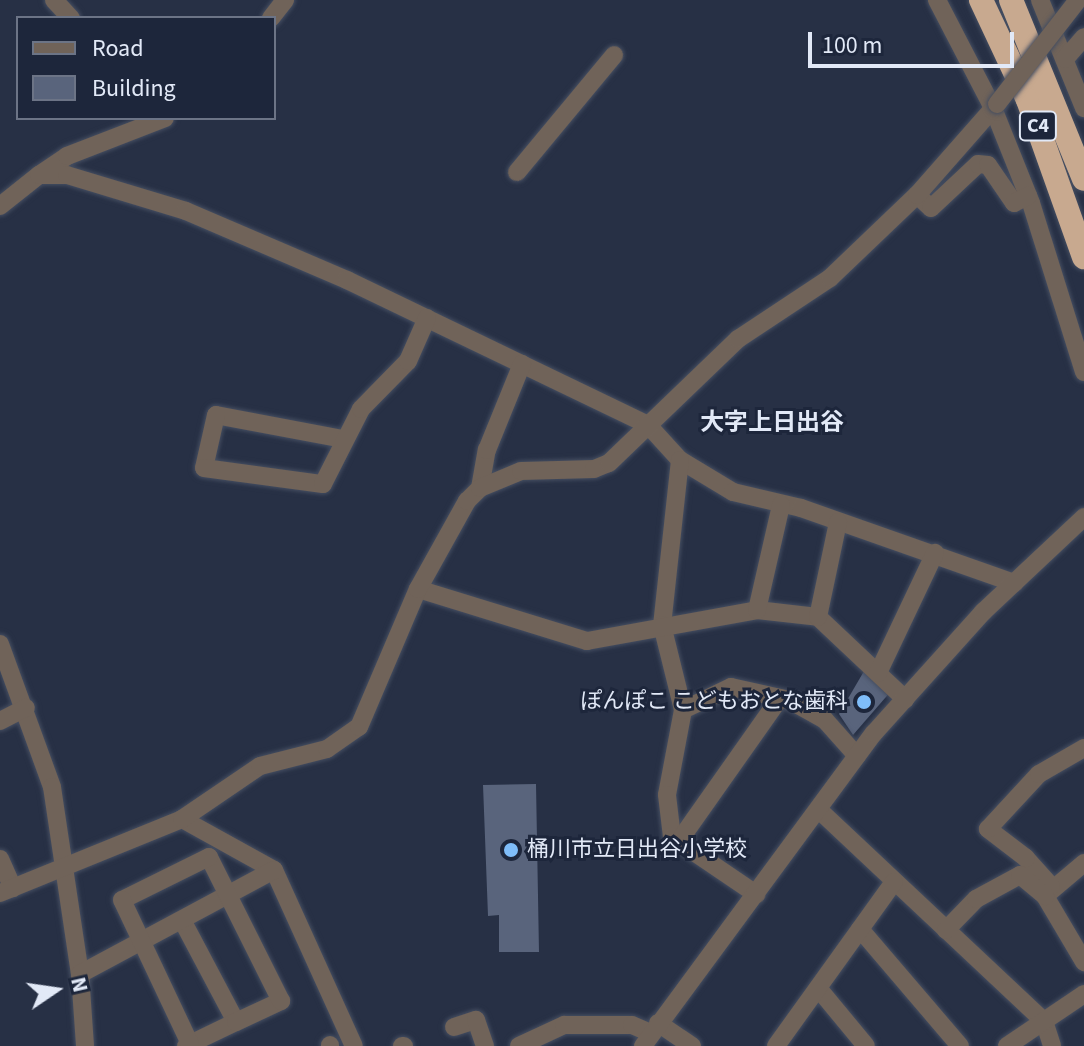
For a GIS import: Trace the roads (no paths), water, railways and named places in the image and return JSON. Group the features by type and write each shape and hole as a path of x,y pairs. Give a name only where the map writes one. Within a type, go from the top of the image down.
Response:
{"highway":[{"name":"C4","path":"981,0 1028,100 1084,257"},
{"name":"C4","path":"1011,0 1084,179"}],"street":[{"path":"54,0 69,16"},
{"path":"273,16 285,0"},
{"path":"937,0 995,106 1028,196 1084,372"},
{"path":"1040,0 1084,108"},
{"path":"0,859 6,890 182,819 260,766 327,749 359,727 418,589 467,501 480,488 521,471 594,469 609,463 738,339 830,278 917,195 995,106 1078,0"},
{"path":"1065,59 1084,37"},
{"path":"517,172 614,55"},
{"path":"0,206 67,156 160,120"},
{"path":"917,195 931,208 978,164 988,165 1014,203 1028,196"},
{"path":"39,175 67,175 186,211 427,318 648,425 680,460 733,492 935,553 1014,583"},
{"path":"343,439 216,415 204,468 323,484 343,439 361,409 408,361 427,318"},
{"path":"480,488 487,450 522,364"},
{"path":"680,460 662,625 683,710 667,795 672,837 756,894"},
{"path":"757,610 781,505"},
{"path":"651,1034 857,756 905,699 1014,583 1084,517"},
{"path":"818,617 838,522"},
{"path":"878,673 935,553"},
{"path":"418,589 587,641 757,610 818,617 905,699"},
{"path":"0,644 26,708 52,787 80,974 85,1046"},
{"path":"683,710 731,687 780,698 825,720 857,756"},
{"path":"679,841 780,698"},
{"path":"0,721 26,708"},
{"path":"1084,748 1039,774 988,829 1026,858 1048,891 1084,962"},
{"path":"819,810 1044,1021 1052,1046"},
{"path":"182,819 274,870 354,1046"},
{"path":"209,857 228,895 281,1001 188,1045 122,900 209,857"},
{"path":"1048,891 1084,863"},
{"path":"80,974 274,870"},
{"path":"946,930 976,899 1020,875 1048,891"},
{"path":"776,1046 894,882"},
{"path":"182,920 236,1022"},
{"path":"860,929 960,1046"},
{"path":"818,988 866,1046"},
{"path":"1007,1046 1084,994"},
{"path":"454,1027 476,1020 485,1046"},
{"path":"519,1046 564,1025 632,1025 692,1046"}],"place":[{"name":"ぽんぽこ こどもおとな歯科","path":"864,702"},
{"name":"桶川市立日出谷小学校","path":"511,850"}],"district":[{"name":"大字上日出谷","path":"772,423"}]}
